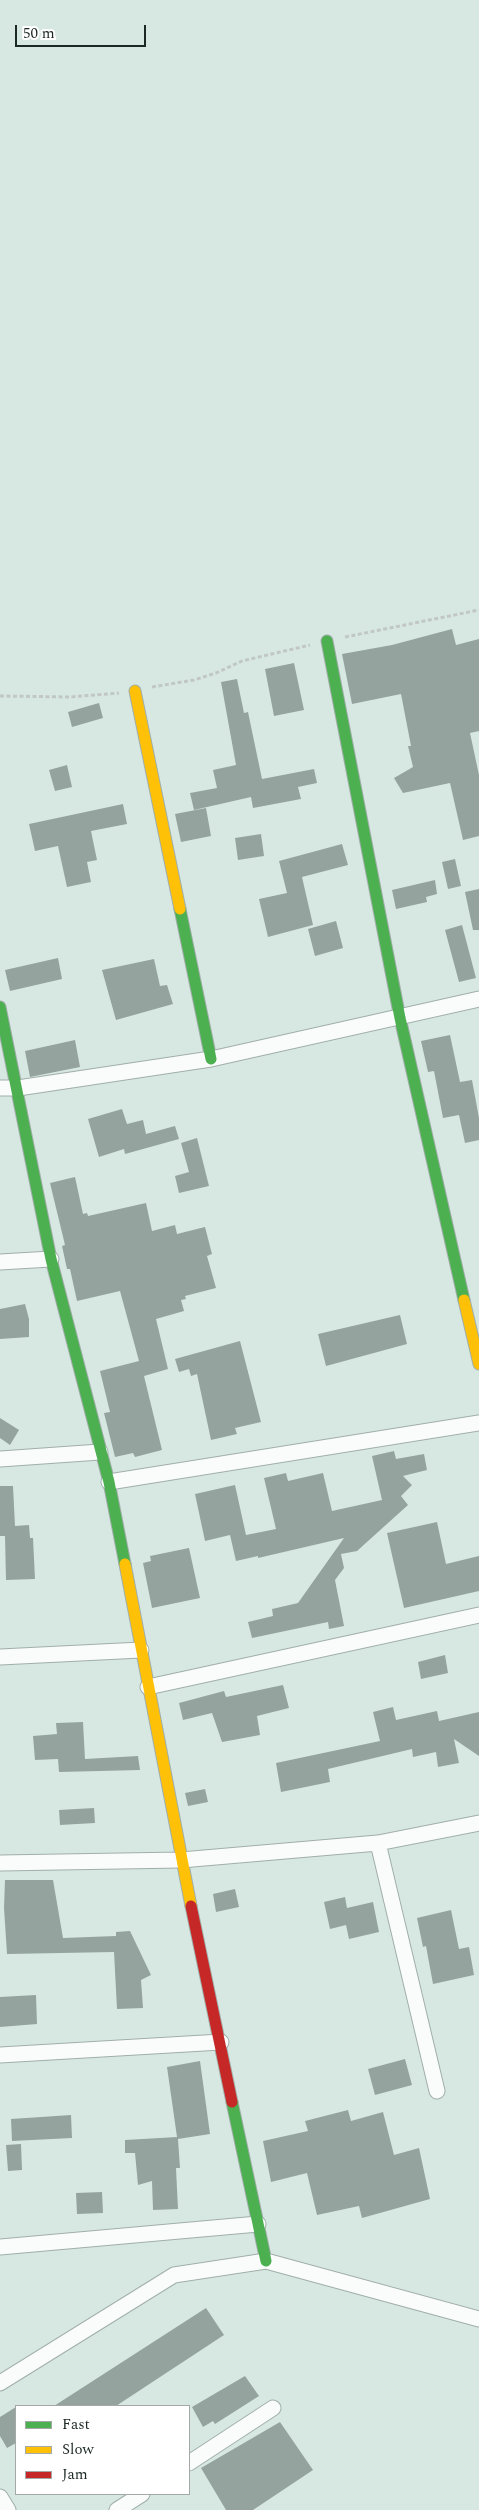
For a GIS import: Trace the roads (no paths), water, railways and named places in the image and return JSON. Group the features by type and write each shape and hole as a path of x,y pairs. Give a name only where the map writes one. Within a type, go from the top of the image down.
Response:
{"street":[{"path":"327,641 400,1018 479,1364"},
{"path":"135,690 211,1059"},
{"path":"0,1088 18,1088 211,1059 479,999"},
{"path":"0,1007 18,1088 51,1259 109,1482 181,1860 266,2261"},
{"path":"0,1262 51,1259"},
{"path":"109,1482 479,1423"},
{"path":"0,1459 100,1452"},
{"path":"148,1687 479,1615"},
{"path":"0,1657 141,1650"},
{"path":"0,1863 181,1860 378,1843 479,1822"},
{"path":"378,1843 437,2091"},
{"path":"0,2055 221,2042"},
{"path":"0,2247 258,2224"},
{"path":"0,2382 174,2274 266,2261 479,2319"},
{"path":"190,2462 273,2408"},
{"path":"117,2510 140,2495"},
{"path":"0,2497 8,2510"}]}
